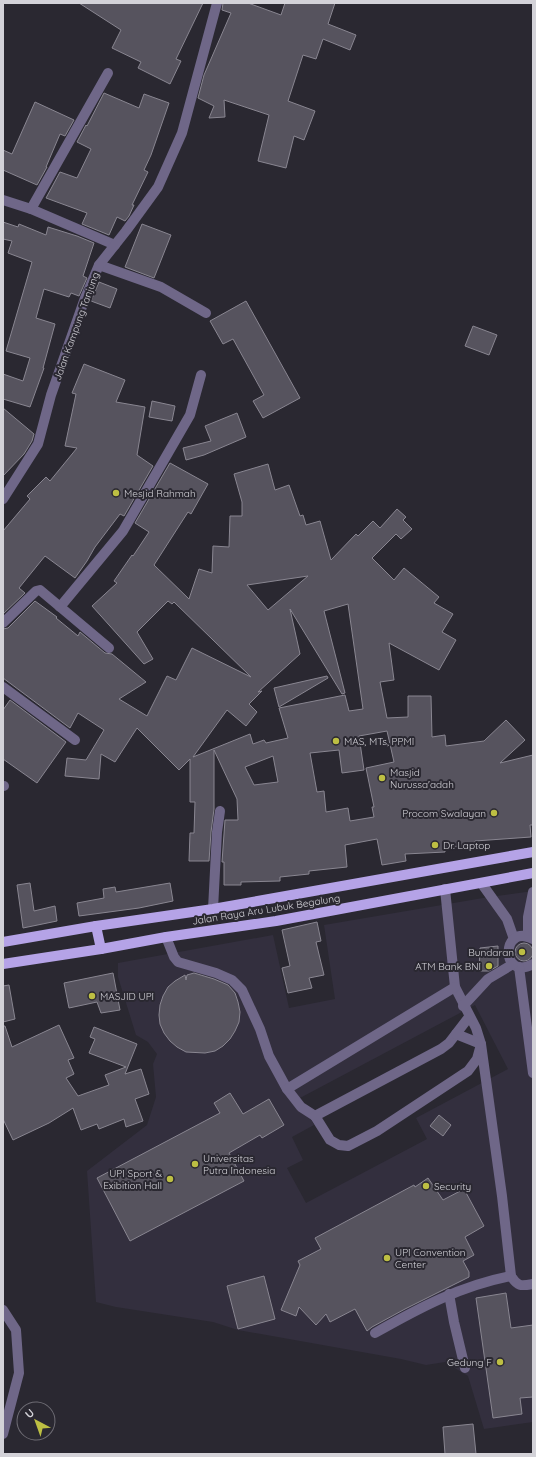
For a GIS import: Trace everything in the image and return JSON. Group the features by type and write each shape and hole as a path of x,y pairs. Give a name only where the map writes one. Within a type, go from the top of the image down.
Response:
{"main road":[{"name":"Jalan Raya Aru Lubuk Begalung","path":"3,942 96,926 212,909 533,852"},
{"name":"Jalan Raya Aru Lubuk Begalung","path":"3,964 102,949 166,937 276,921 445,889 482,884 533,873"},
{"path":"96,926 102,949"}],"street":[{"name":"Jalan Kampung Tanjung","path":"3,499 38,444 51,395 85,298 99,265 158,188 182,133 217,3"},
{"path":"31,210 108,73"},
{"path":"3,200 115,245"},
{"path":"99,265 161,288 206,313"},
{"path":"60,607 123,531 190,415 201,375"},
{"path":"3,623 36,591 40,590 109,648"},
{"path":"3,687 75,740"},
{"path":"212,909 217,832 220,811"},
{"path":"482,884 507,919 514,939"},
{"path":"445,889 455,987 477,1031 481,1044 502,1196 511,1276 519,1285 533,1284"},
{"path":"533,892 528,917 530,938 521,936 514,939 510,944 508,951 508,958 516,966 526,968 533,965 533,968"},
{"path":"166,937 174,957 178,962 232,980 242,990 260,1029 269,1056 287,1089 301,1108 315,1116 330,1140 339,1145 348,1146 377,1131 468,1071 477,1059 481,1044"},
{"path":"464,1006 488,979 516,966"},
{"path":"516,966 533,1073"},
{"path":"287,1089 455,987"},
{"path":"315,1116 441,1049 449,1043 469,1017"},
{"path":"456,1034 481,1044"},
{"path":"375,1333 404,1316 449,1294 489,1280 511,1276"},
{"path":"449,1294 465,1368"},
{"path":"3,1310 16,1330 19,1373 3,1434"}],"shaded area":[{"name":"Universitas Putra Indonesia","path":"533,891 533,1422 484,1429 468,1376 445,1362 426,1365 401,1359 238,1330 213,1322 116,1307 96,1302 87,1171 147,1125 156,1097 153,1064 157,1054 148,1042 136,1035 118,977 118,963 273,935 289,1008 335,999 324,925","holes":["475,1005 508,1069 416,1118 427,1139 306,1203 287,1168 303,1160 292,1137 314,1125 300,1098"]}],"building":[{"path":"79,3 203,3 176,59 181,61 170,84 138,68 141,62 112,48 121,30"},
{"path":"223,3 248,3 281,15 285,3 335,3 328,24 356,35 350,50 323,39 316,59 303,55 288,101 315,111 304,140 294,136 286,168 258,161 269,115 224,100 225,117 209,118 214,106 198,98 204,75 231,13 222,10"},
{"path":"104,93 139,108 144,94 169,103 151,155 144,170 148,172 132,205 134,205 129,216 125,221 117,217 109,235 82,224 87,213 46,198 60,172 77,178 91,149 77,142"},
{"path":"35,102 74,120 65,136 60,134 47,167 37,185 3,170 3,150 12,154"},
{"path":"3,222 18,227 19,224 46,235 48,227 94,243 83,276 87,278 79,296 71,293 69,297 44,289 36,318 55,324 44,368 30,407 3,399 3,374 23,381 30,358 6,351 32,262 8,253 12,241 3,239"},
{"path":"142,224 171,235 154,278 125,267"},
{"path":"99,282 117,289 110,308 91,301"},
{"path":"246,301 300,398 263,418 253,401 264,395 233,339 223,344 210,321"},
{"path":"473,326 497,335 489,355 465,346"},
{"path":"84,364 125,380 116,402 145,407 137,455 153,466 124,516 120,514 95,547 75,578 45,556 19,588 25,593 3,614 3,531 30,499 27,496 46,477 50,481 77,448 65,446 76,394 72,393"},
{"path":"152,401 175,406 172,421 149,417"},
{"path":"3,408 34,434 32,441 24,454 3,476"},
{"path":"237,413 246,437 204,455 186,460 183,448 211,441 205,426"},
{"path":"170,463 208,484 191,514 188,512 154,565 189,599 199,569 212,573 213,546 229,547 230,516 242,516 242,502 234,474 268,464 275,490 289,485 300,516 303,515 306,525 320,521 331,560 356,534 358,536 373,521 380,528 397,509 406,517 403,520 412,529 401,539 396,534 372,558 394,580 404,568 439,597 434,603 453,614 442,632 456,640 439,670 389,643 394,680 380,682 387,718 408,717 408,696 431,696 432,737 445,735 446,746 484,741 506,720 525,740 500,763 533,755 533,825 530,825 531,837 475,841 476,846 445,847 445,852 405,854 406,861 382,865 377,839 345,845 347,867 309,871 309,874 280,877 280,881 241,882 241,885 224,885 224,862 222,862 225,820 238,820 237,799 214,750 214,809 209,861 189,861 190,833 194,833 195,802 190,802 190,759 179,770 137,728 115,762 101,754 99,779 65,776 67,758 86,760 104,730 78,713 70,728 3,678 3,629 8,628 35,601 57,617 56,618 78,636 80,632 105,653 112,654 146,682 119,699 147,716 167,676 176,680 192,648 251,677 174,602 172,604 168,601 137,632 153,659 144,664 92,606 117,583 114,581 149,532 135,523","holes":["308,576 268,610 247,585","348,604 363,709 349,711 345,695 279,708 288,738 266,743 264,740 253,744 250,734 193,757 227,710 246,726 257,712 249,704 262,691 258,692 300,654 290,609 342,694 345,693 324,611","387,731 394,762 366,768 374,807 372,807 374,817 350,821 348,808 326,812 324,791 317,792 310,753 339,750 342,773 364,770 359,736","273,756 278,782 254,785 245,767"]},
{"path":"327,676 328,678 279,707 274,688"},
{"path":"10,700 66,742 37,783 3,759 3,710"},
{"path":"30,883 34,911 55,906 57,921 23,928 17,885"},
{"path":"170,883 173,901 139,908 79,916 77,903 104,898 103,889 115,887 116,892"},
{"path":"317,922 321,941 316,942 324,975 309,978 312,988 288,993 282,968 290,966 282,930"},
{"name":"Bundaran","path":"524,943 530,946 533,952 530,958 524,961 518,958 515,952 518,946"},
{"path":"498,946 498,966 489,971 479,971 480,948"},
{"name":"MASJID UPI","path":"113,973 120,1010 101,1013 97,1002 69,1008 64,983"},
{"path":"194,973 228,985 235,993 238,1002 240,1012 239,1022 235,1031 223,1046 215,1051 205,1053 186,1052 170,1041 160,1024 160,1005 168,987 185,975 186,980 187,975"},
{"path":"9,985 15,1019 3,1022 3,986"},
{"path":"59,1025 74,1058 68,1060 74,1074 66,1078 78,1096 109,1085 105,1075 126,1067 89,1053 95,1039 90,1037 94,1027 137,1044 125,1074 141,1069 149,1094 135,1099 143,1121 126,1127 124,1119 99,1129 97,1124 81,1130 73,1108 49,1123 13,1140 3,1119 3,1026 5,1026 12,1047"},
{"name":"UPI Sport & Exibition Hall","path":"230,1093 243,1114 269,1099 284,1125 262,1138 260,1135 229,1153 244,1181 130,1241 97,1178 220,1113 214,1103"},
{"path":"439,1115 451,1125 443,1136 430,1126"},
{"name":"UPI Convention Center","path":"428,1178 443,1200 464,1189 484,1226 465,1237 474,1255 463,1261 469,1272 469,1277 405,1309 367,1331 355,1309 330,1322 326,1314 316,1325 299,1307 296,1316 281,1310 300,1265 298,1261 321,1249 315,1238 414,1185 415,1187"},
{"path":"264,1276 275,1319 238,1329 227,1286"},
{"name":"Gedung F","path":"506,1293 511,1328 533,1325 533,1397 520,1398 522,1414 493,1418 476,1298"},
{"path":"473,1424 476,1454 445,1454 443,1427"}],"place":[{"name":"Mesjid Rahmah","path":"116,493"},
{"name":"MAS, MTs, PPMI","path":"336,741"},
{"name":"Masjid Nurussa'adah","path":"382,778"},
{"name":"Procom Swalayan","path":"494,813"},
{"name":"Dr. Laptop","path":"435,845"},
{"name":"Bundaran","path":"522,952"},
{"name":"ATM Bank BNI","path":"489,966"},
{"name":"MASJID UPI","path":"92,996"},
{"name":"Universitas Putra Indonesia","path":"195,1164"},
{"name":"UPI Sport & Exibition Hall","path":"170,1179"},
{"name":"Security","path":"426,1186"},
{"name":"UPI Convention Center","path":"387,1258"},
{"name":"Gedung F","path":"500,1362"}]}
